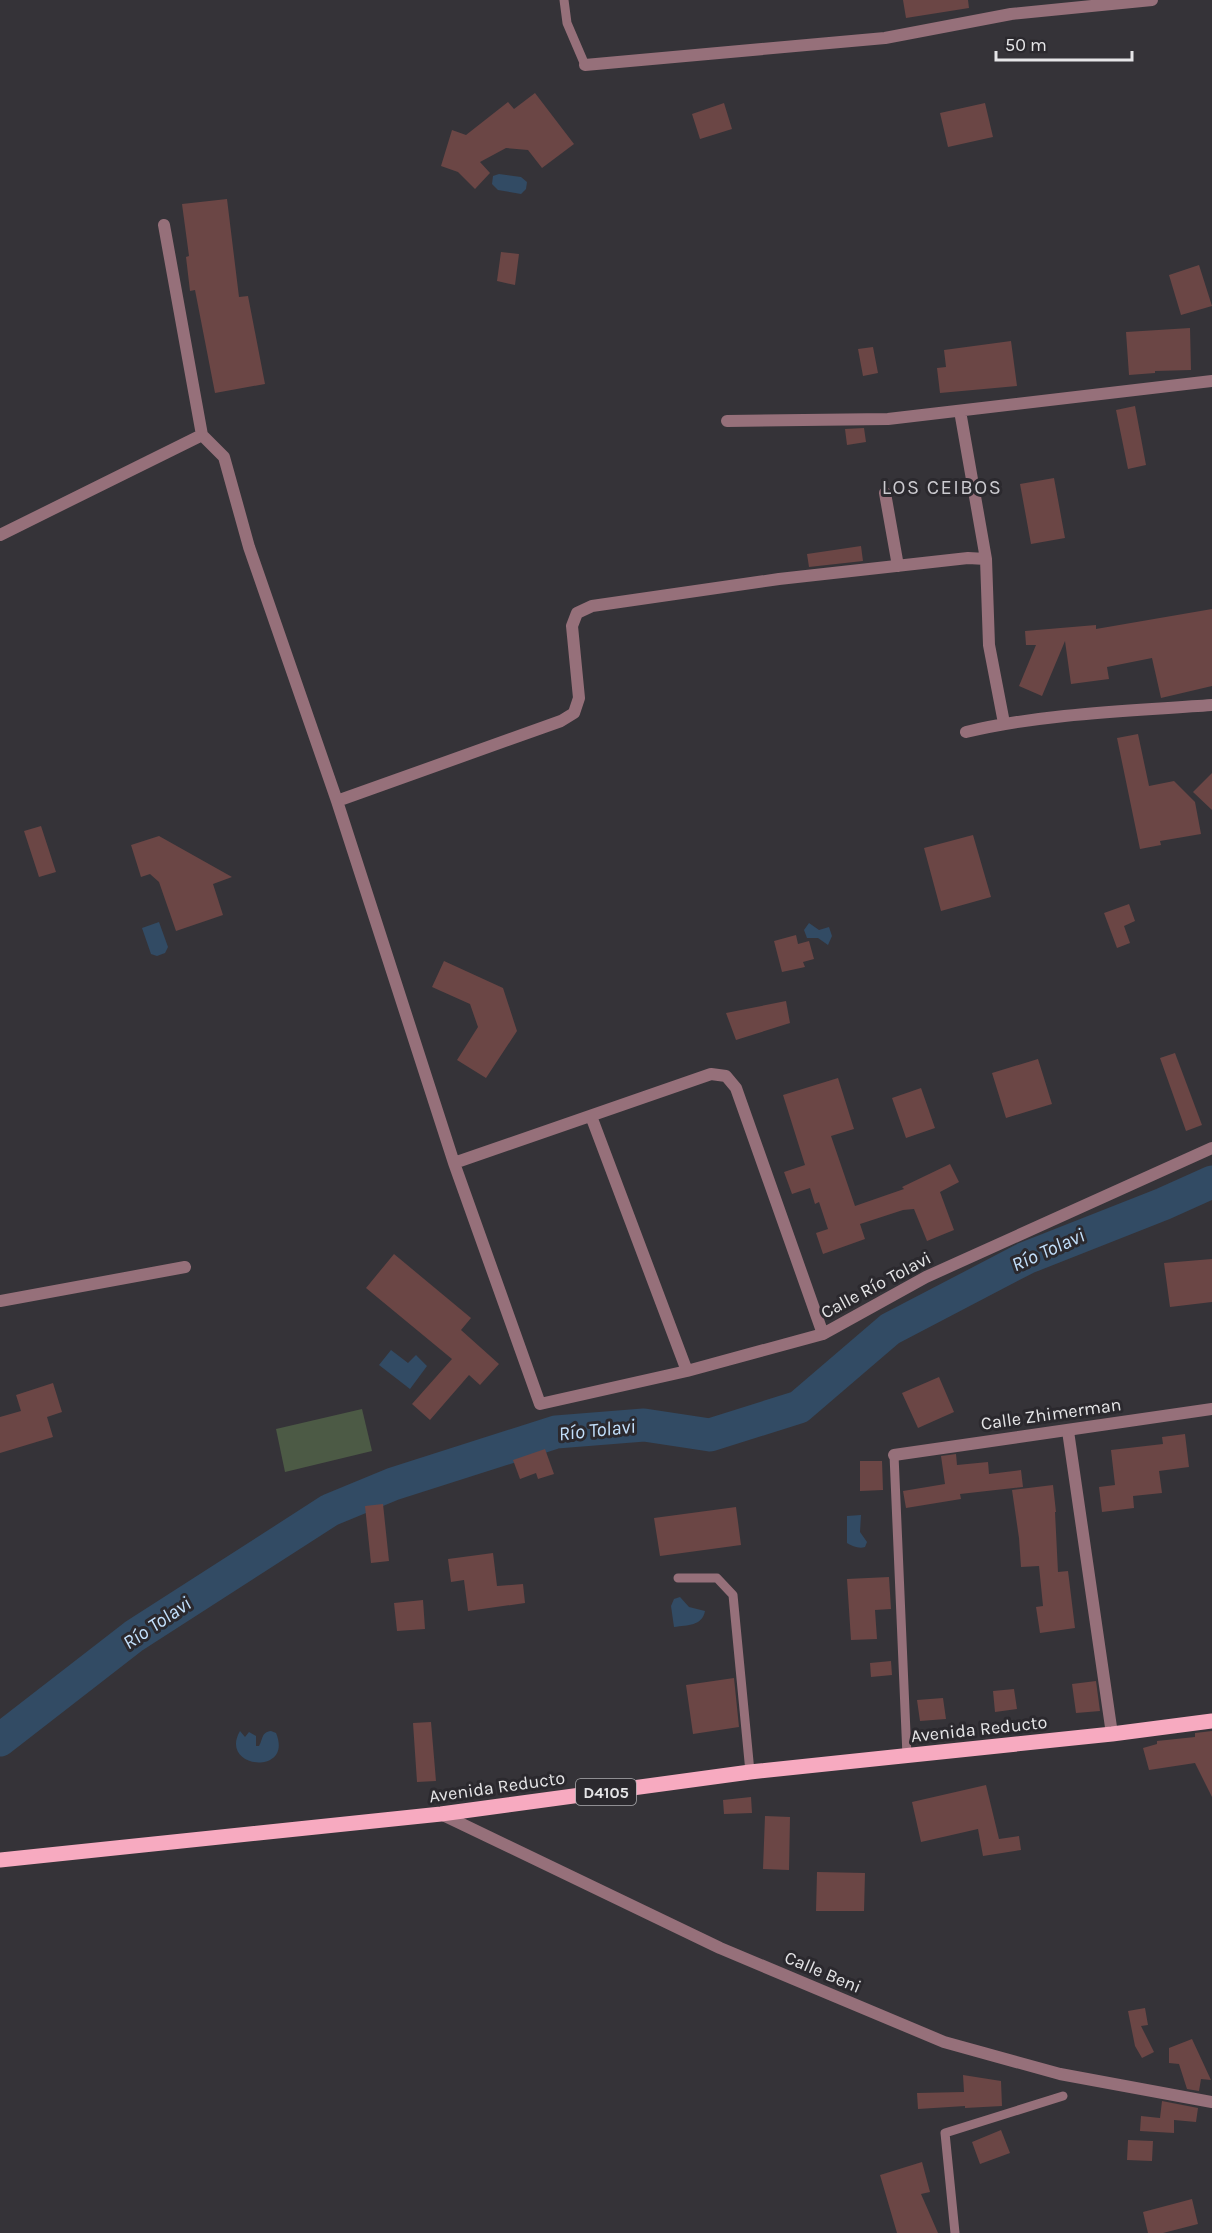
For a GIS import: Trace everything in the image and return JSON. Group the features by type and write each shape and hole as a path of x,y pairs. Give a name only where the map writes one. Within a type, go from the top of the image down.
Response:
{"main road":[{"name":"Avenida Reducto","path":"0,1860 441,1814 750,1772 1112,1734 1212,1721"}],"street":[{"path":"585,65 885,38 1011,14 1152,0"},
{"path":"164,225 202,435 224,457 249,547 337,801 454,1162 711,1074 726,1076 736,1088 824,1334"},
{"path":"727,421 888,419 1212,381"},
{"path":"960,411 986,559 989,645 1004,723"},
{"path":"0,535 202,435"},
{"path":"885,493 898,566"},
{"path":"337,801 561,721 574,713 579,698 572,626 577,613 592,606 779,579 968,558 986,559"},
{"path":"966,732 1004,723 1212,705"},
{"path":"591,1116 687,1371"},
{"name":"Calle Río Tolavi","path":"454,1162 540,1404 687,1371 824,1334 926,1277 1212,1148"},
{"path":"0,1301 185,1267"},
{"name":"Calle Zhimerman","path":"894,1455 1212,1408"},
{"path":"1068,1431 1112,1734"},
{"name":"Calle Beni","path":"441,1814 720,1948 944,2042 1060,2074 1212,2102"}],"lane":[{"path":"564,0 567,23 585,65"},
{"path":"894,1455 907,1756"},
{"path":"678,1578 717,1578 733,1595 750,1772"},
{"path":"955,2233 945,2133 1063,2096"}],"green space":[{"path":"362,1409 372,1451 285,1472 276,1429"}],"water":[{"path":"499,174 521,177 527,182 526,189 521,194 498,190 492,184 493,176"},
{"path":"159,922 168,947 165,953 157,956 151,954 142,928"},
{"path":"809,923 819,930 829,927 832,936 828,945 818,938 807,938 804,930"},
{"path":"391,1350 408,1363 416,1355 427,1366 410,1389 379,1365"},
{"path":"861,1515 860,1532 867,1542 865,1547 860,1548 847,1543 847,1516"},
{"path":"680,1597 689,1607 705,1611 701,1620 694,1624 674,1627 671,1606 674,1599"},
{"path":"240,1731 245,1737 249,1732 256,1736 256,1746 259,1746 265,1733 271,1731 276,1733 279,1747 275,1756 267,1761 246,1760 239,1753 236,1744"}],"building":[{"path":"903,0 968,0 969,8 906,18"},
{"path":"535,93 574,144 542,168 528,150 506,148 480,162 490,173 475,189 458,172 441,166 452,130 466,135 508,102 514,109"},
{"path":"724,103 732,129 700,139 692,114"},
{"path":"985,103 993,137 948,147 940,113"},
{"path":"227,199 239,297 248,296 265,384 215,393 195,290 190,291 186,257 189,256 182,204"},
{"path":"501,252 519,254 515,285 497,281"},
{"path":"1199,265 1212,306 1181,315 1169,275"},
{"path":"1190,328 1191,370 1155,371 1155,373 1129,375 1126,332"},
{"path":"1011,341 1017,386 940,393 937,368 946,367 944,350"},
{"path":"873,347 878,373 863,376 858,349"},
{"path":"1135,406 1146,465 1128,469 1116,410"},
{"path":"864,428 866,442 847,445 845,429"},
{"path":"1054,478 1065,538 1031,544 1020,484"},
{"path":"861,546 863,561 809,567 807,554"},
{"path":"1212,609 1212,686 1161,698 1152,658 1107,667 1109,679 1071,684 1065,641 1042,696 1019,686 1036,645 1026,645 1025,631 1096,625 1096,629"},
{"path":"1138,734 1149,786 1174,781 1195,802 1201,834 1160,841 1161,845 1140,849 1117,738"},
{"path":"1212,773 1212,810 1193,792"},
{"path":"41,826 56,872 39,877 24,831"},
{"path":"973,835 991,897 941,911 924,848"},
{"path":"159,836 232,877 213,884 223,915 176,931 159,882 150,874 141,877 131,845"},
{"path":"1129,904 1135,921 1124,926 1130,943 1117,948 1104,913"},
{"path":"796,935 798,944 809,941 814,959 803,962 805,967 782,972 774,941"},
{"path":"444,961 503,988 517,1031 486,1078 457,1060 478,1027 470,1004 432,987"},
{"path":"786,1001 790,1023 736,1040 726,1013"},
{"path":"1175,1053 1202,1125 1186,1131 1160,1058"},
{"path":"1038,1059 1052,1104 1006,1118 992,1073"},
{"path":"838,1078 854,1129 831,1136 855,1206 904,1189 902,1187 950,1164 959,1182 940,1192 954,1230 927,1241 914,1209 903,1210 860,1224 865,1239 823,1254 816,1233 828,1229 819,1202 815,1204 810,1188 792,1194 784,1172 805,1165 783,1095"},
{"path":"921,1088 935,1128 906,1138 892,1098"},
{"path":"394,1254 471,1318 461,1330 499,1364 480,1385 469,1375 430,1420 412,1404 452,1359 366,1288"},
{"path":"1212,1259 1212,1302 1170,1307 1164,1263"},
{"path":"939,1377 954,1412 918,1428 902,1393"},
{"path":"53,1383 62,1412 47,1417 53,1437 0,1453 0,1417 21,1411 16,1395"},
{"path":"1185,1434 1189,1467 1159,1471 1162,1493 1133,1496 1134,1508 1102,1512 1099,1487 1115,1485 1111,1450 1163,1444 1162,1437"},
{"path":"545,1449 554,1474 538,1479 536,1473 520,1479 513,1460"},
{"path":"956,1454 957,1465 988,1462 989,1474 1021,1470 1023,1487 960,1494 961,1499 906,1508 903,1491 945,1484 941,1456"},
{"path":"860,1461 882,1461 883,1490 860,1491"},
{"path":"1053,1485 1058,1572 1068,1571 1075,1628 1040,1633 1036,1607 1043,1606 1039,1566 1021,1567 1012,1490"},
{"path":"383,1504 389,1561 371,1563 365,1506"},
{"path":"736,1507 741,1545 660,1556 654,1518"},
{"path":"493,1553 497,1586 523,1584 525,1603 468,1611 464,1580 451,1582 448,1559"},
{"path":"889,1577 891,1609 875,1610 877,1639 851,1640 847,1579"},
{"path":"423,1600 425,1629 397,1631 394,1603"},
{"path":"891,1661 892,1675 871,1677 870,1663"},
{"path":"734,1678 739,1727 693,1734 686,1685"},
{"path":"1096,1681 1100,1711 1076,1713 1072,1684"},
{"path":"1014,1689 1017,1709 995,1712 993,1691"},
{"path":"943,1698 946,1719 920,1721 917,1700"},
{"path":"431,1722 436,1781 417,1782 413,1723"},
{"path":"1212,1731 1212,1797 1195,1763 1149,1770 1143,1748 1157,1744 1157,1741 1195,1737 1195,1733"},
{"path":"986,1785 999,1839 1019,1836 1021,1850 983,1856 978,1829 921,1842 912,1802"},
{"path":"751,1797 752,1813 724,1814 723,1800"},
{"path":"765,1816 790,1817 789,1870 763,1869"},
{"path":"817,1872 865,1873 864,1911 816,1911"},
{"path":"1145,2008 1148,2025 1141,2026 1154,2052 1142,2058 1135,2046 1128,2011"},
{"path":"1192,2039 1211,2080 1201,2079 1199,2091 1187,2089 1179,2064 1169,2063 1169,2048"},
{"path":"963,2075 1001,2081 1002,2106 918,2109 917,2093 964,2092"},
{"path":"1162,2101 1198,2108 1196,2122 1174,2120 1174,2133 1140,2131 1141,2116 1160,2118"},
{"path":"1001,2130 1010,2153 980,2164 972,2142"},
{"path":"1128,2140 1153,2141 1152,2161 1127,2160"},
{"path":"922,2162 930,2192 921,2194 938,2233 897,2233 880,2175"},
{"path":"1192,2199 1198,2224 1163,2233 1148,2233 1143,2212"}],"waterway":[{"name":"Río Tolavi","path":"0,1740 134,1636 330,1510 393,1484 556,1432 644,1425 710,1435 799,1407 890,1329 1026,1258 1163,1204 1212,1182"}],"district":[{"name":"LOS CEIBOS","path":"942,487"}]}
